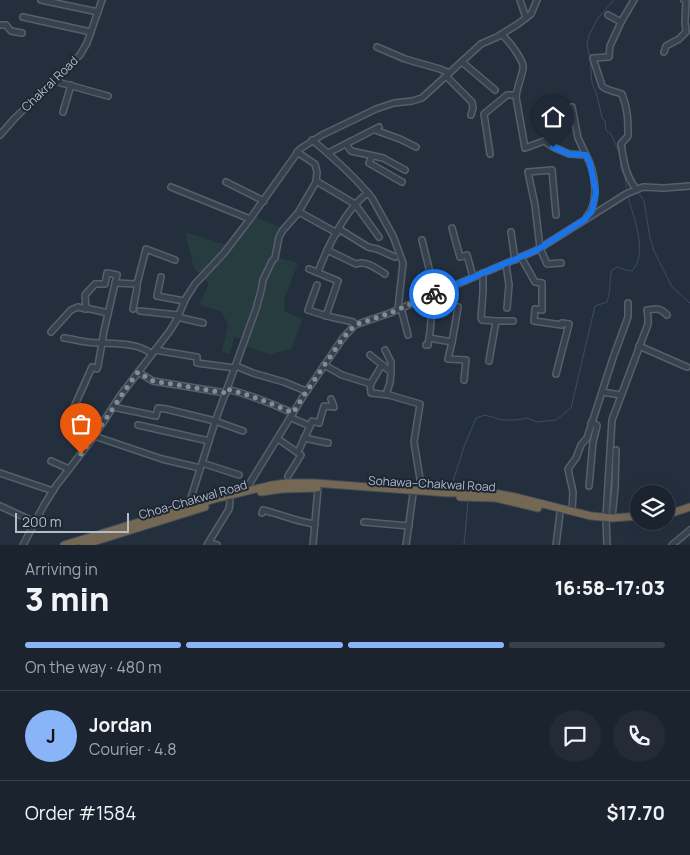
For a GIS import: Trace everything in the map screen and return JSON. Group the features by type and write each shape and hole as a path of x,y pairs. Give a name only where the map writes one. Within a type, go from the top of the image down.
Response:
{"highway":[{"path":"64,545 245,491 272,485 301,483 449,493 499,494 608,519 630,517"},
{"name":"Sohawa–Chakwal Road","path":"314,488 450,497 496,498 560,513 630,520"},
{"name":"Choa-Chakwal Road","path":"84,545 229,497 282,489 314,488"},
{"path":"675,507 690,502"},
{"path":"675,512 690,507"}],"street":[{"path":"41,0 98,12"},
{"name":"Chakral Road","path":"0,136 14,119 80,55 91,32 102,0"},
{"path":"520,0 526,18"},
{"path":"22,545 53,491 169,332 184,301 195,284 224,253 264,201 297,152 312,140 376,109 422,98 481,44 502,34 531,14 537,0"},
{"path":"634,0 610,46 608,57 593,58 602,86 622,94 627,107 628,136 621,144 625,170 636,190"},
{"path":"664,52 666,46 679,39 686,32 686,1 684,0"},
{"path":"608,16 621,22"},
{"path":"23,17 91,32"},
{"path":"0,26 6,25 11,31 22,33"},
{"path":"502,34 522,61 524,67 516,89 516,95 525,148 544,141 569,154 586,155"},
{"path":"378,47 405,59 440,69 448,75 454,85 472,102 471,115"},
{"path":"462,62 495,90"},
{"path":"54,81 108,96"},
{"path":"63,112 71,85"},
{"path":"490,154 484,114 507,95 516,95"},
{"path":"572,107 578,138 590,163 596,192 592,211 584,220"},
{"path":"328,153 377,128 416,147"},
{"path":"312,140 353,176 368,193 393,236 403,263 400,308 408,335"},
{"path":"346,144 351,151 383,158 406,170"},
{"path":"188,507 215,421 256,309 263,280 275,258 279,238 298,212 316,180 315,164 297,152"},
{"path":"372,156 369,163 402,182"},
{"path":"556,215 552,170 528,172 535,204 540,248 547,264 561,263"},
{"path":"316,180 355,204 380,237"},
{"path":"226,182 264,201"},
{"path":"245,491 294,416 306,391 343,338 355,325 506,264 540,248 626,194 643,187 690,186"},
{"path":"171,187 250,219"},
{"path":"318,272 327,250 355,204 368,193"},
{"path":"298,212 368,247 395,257"},
{"path":"452,228 460,257 467,255 473,277"},
{"path":"511,232 518,258 535,282 542,283 542,310 535,309 534,321 562,325 562,323 568,324 556,374"},
{"path":"422,240 435,293"},
{"path":"133,309 146,249 175,260"},
{"path":"327,250 356,264 361,262 371,266 385,274"},
{"path":"506,264 509,285 508,308"},
{"path":"309,269 338,281 326,316"},
{"path":"66,424 92,367 96,369 98,366 117,274 107,273 105,284 95,284 85,295 86,308"},
{"path":"483,273 482,320 514,321"},
{"path":"161,277 157,296 184,301"},
{"path":"115,283 137,284"},
{"path":"317,285 308,310 353,322 355,325"},
{"path":"426,345 428,345 431,312 429,296"},
{"path":"572,511 573,492 568,469 587,438 628,316 628,303"},
{"path":"50,332 71,310 78,307 108,313"},
{"path":"458,307 448,359 466,360 464,380"},
{"path":"607,545 612,420 648,324 647,310 658,308 667,314"},
{"path":"140,311 178,316 203,324"},
{"path":"490,361 496,321"},
{"path":"64,338 102,344 123,344 153,352 198,357 197,363 235,367 306,391"},
{"path":"429,338 452,342"},
{"path":"639,346 687,367"},
{"path":"385,350 392,362 390,383 387,391 389,395"},
{"path":"370,355 391,372"},
{"path":"324,365 342,375 371,384"},
{"path":"382,365 371,384 371,393 389,395 420,404 414,442 422,491"},
{"path":"138,372 153,381 254,396 274,404 310,426"},
{"path":"602,392 621,395"},
{"path":"298,452 312,422 320,423 324,406 334,407 331,399"},
{"path":"113,407 156,416 158,408 191,414 243,431"},
{"path":"72,410 103,422"},
{"path":"589,486 593,442 597,426 591,424"},
{"path":"138,425 209,441"},
{"path":"94,436 162,459 239,475"},
{"path":"304,438 328,443"},
{"path":"282,441 301,455 288,476"},
{"path":"608,519 614,488 616,450"},
{"path":"51,460 69,470"},
{"path":"0,473 53,491"},
{"path":"313,545 315,524 314,488"},
{"path":"406,545 413,494"},
{"path":"217,545 208,544 229,509 229,497"},
{"path":"0,506 35,522"},
{"path":"262,513 263,510 273,512 315,524"},
{"path":"556,545 560,513"},
{"path":"364,522 409,526"},
{"path":"672,545 690,530"}],"green space":[{"path":"256,217 280,227 276,257 298,263 284,300 285,312 303,319 291,349 270,354 247,347 241,338 234,338 230,354 222,352 228,325 221,311 199,305 209,283 194,268 185,232 232,247"}],"waterway":[{"path":"614,0 598,18 589,35 587,45 592,83 597,95 602,118 605,121 606,130 611,134 620,154 621,168 627,190"},
{"path":"626,179 633,189"},
{"path":"637,193 644,201 654,251 672,287 690,303"},
{"path":"453,481 476,418 485,415 502,420 527,418 537,422 556,420 571,408 595,306 607,302 612,270 617,267 632,271 637,263 640,245 628,196"},
{"path":"464,545 468,501"}],"way so far":[{"path":"81,454 138,372 153,381 226,393 227,389 254,396 293,413 343,338 355,325 390,313 434,294"}],"route":[{"path":"434,294 537,250 584,220 592,211 596,192 590,163 586,155 569,154 553,147"}]}
